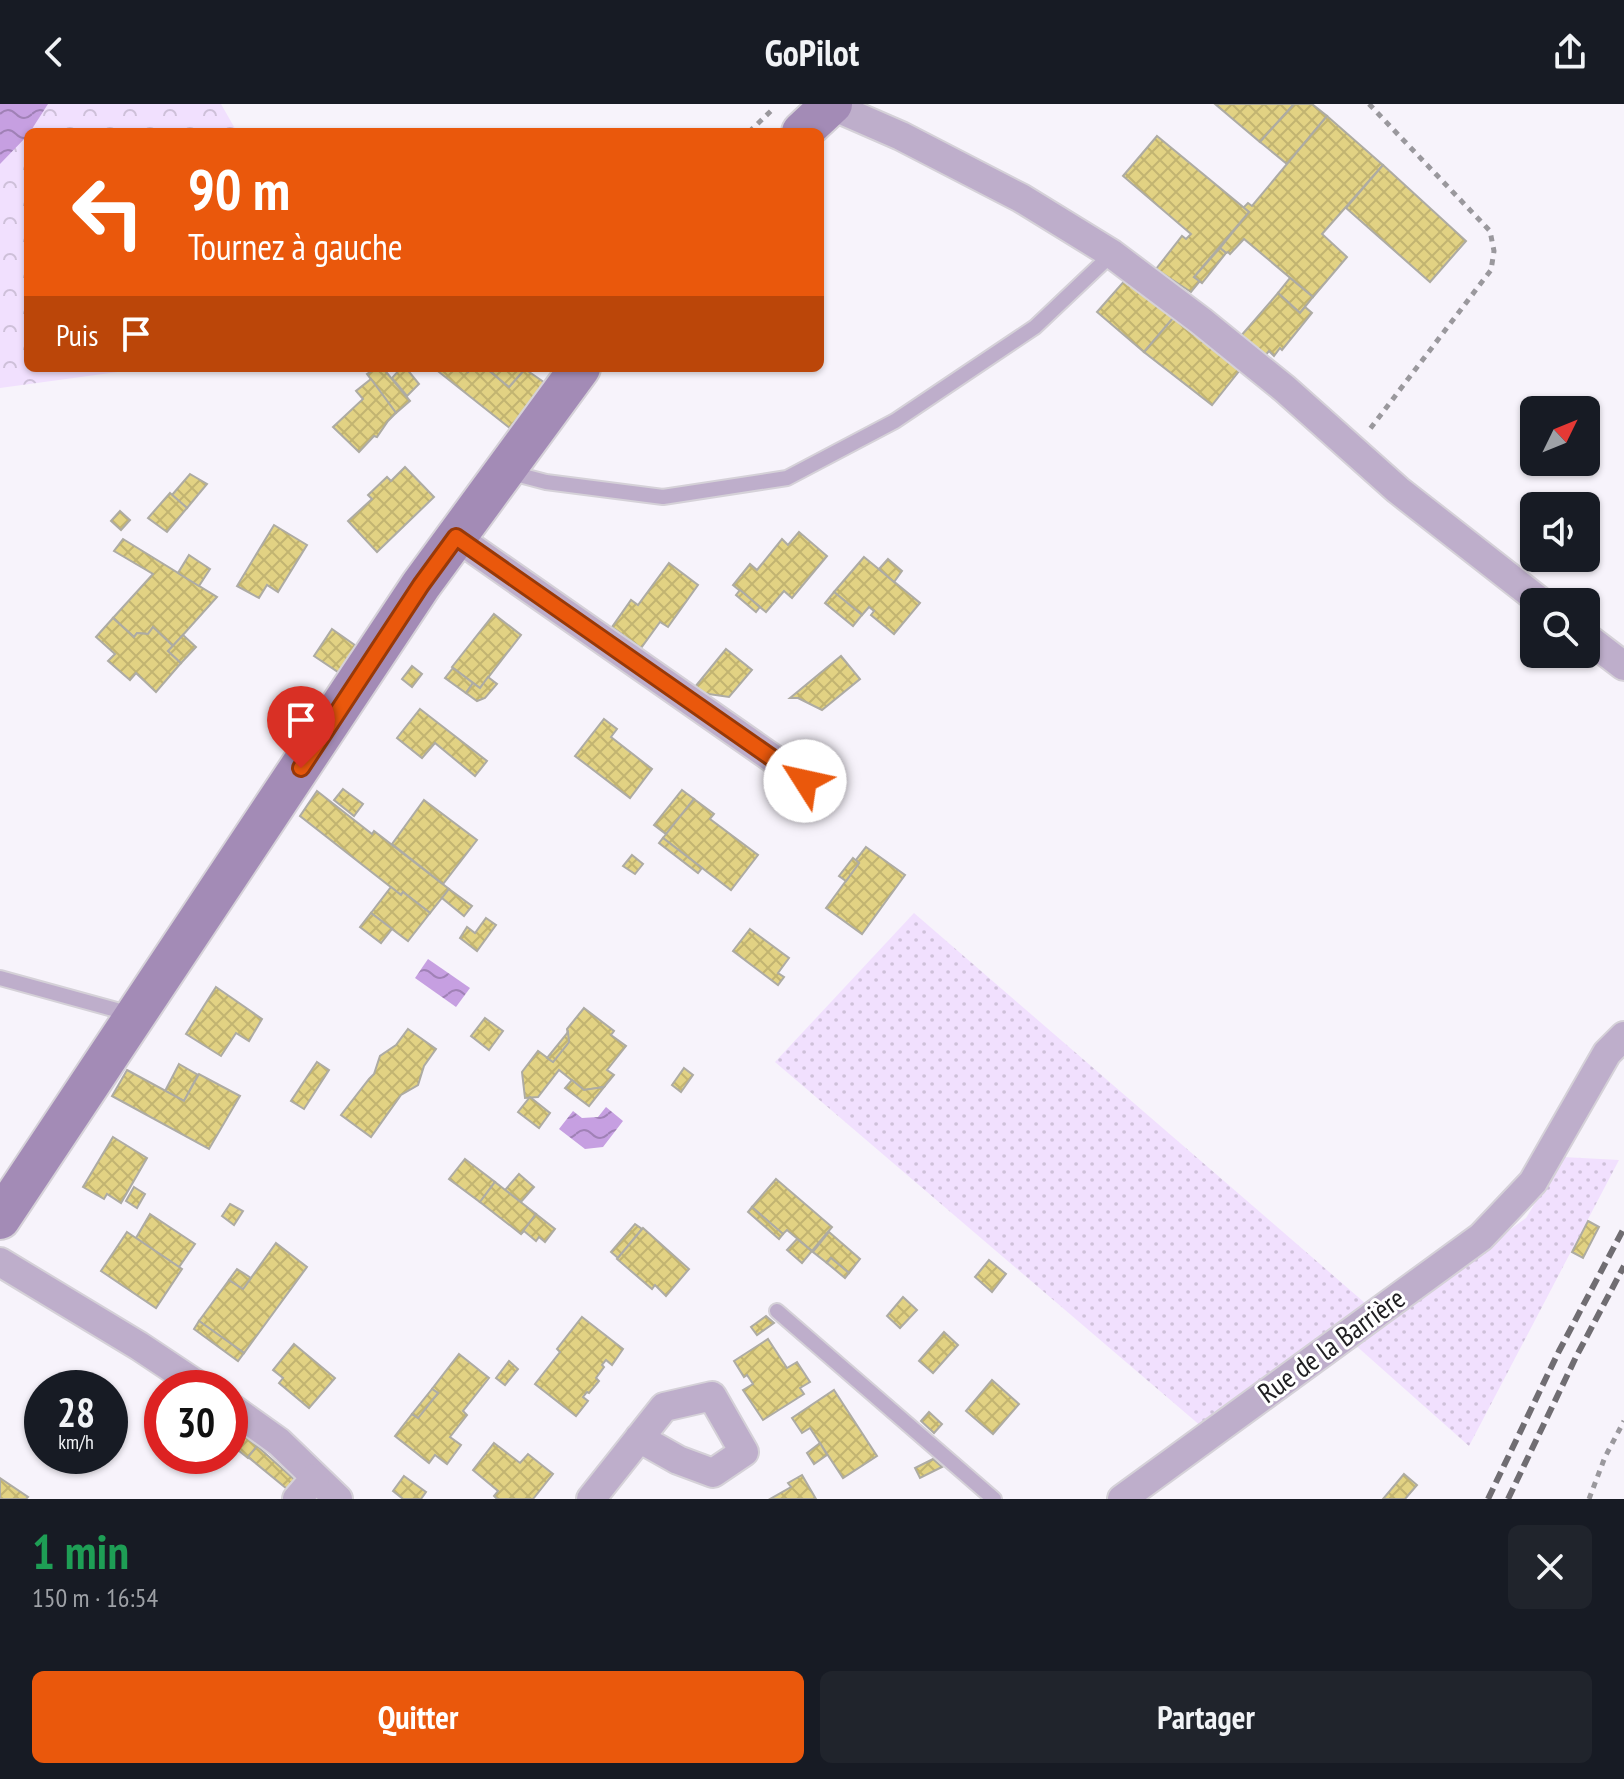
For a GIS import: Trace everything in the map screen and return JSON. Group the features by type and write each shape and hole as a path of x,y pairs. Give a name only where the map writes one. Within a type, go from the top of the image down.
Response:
{"main road":[{"path":"806,128 832,104"},
{"path":"0,1219 421,585 577,372"}],"street":[{"path":"832,104 1021,198 1112,254 1285,389 1398,490 1523,588"},
{"path":"456,537 805,781"},
{"path":"1600,648 1624,666"},
{"name":"Rue de la Barrière","path":"1122,1499 1481,1237 1533,1182 1607,1053 1624,1036"},
{"path":"0,1262 175,1370"},
{"path":"248,1420 279,1442 338,1499"},
{"path":"591,1499 639,1438"},
{"path":"297,1499 315,1478"}],"lane":[{"path":"505,471 546,482 663,497 787,478 895,421 1035,327 1112,254"},
{"path":"0,978 135,1016"},
{"path":"777,1311 994,1499"}],"path":[{"path":"753,128 778,104"},
{"path":"1353,450 1485,279 1491,270 1494,251 1490,231 1369,104"},
{"path":"1589,1499 1605,1457 1624,1421"}],"green space":[{"path":"0,104 221,104 235,128 24,128 24,372 118,372 0,388"},
{"path":"914,913 1365,1303 1202,1427 775,1062"},
{"path":"1563,1157 1619,1160 1469,1446 1353,1343 1526,1218"}],"water":[{"path":"0,104 48,104 33,128 24,128 24,139 0,164"},
{"path":"428,959 470,988 456,1007 415,978"},
{"path":"606,1107 623,1121 603,1147 585,1149 559,1129 573,1111 582,1118 598,1117"}],"building":[{"path":"1215,104 1294,104 1260,142"},
{"path":"1294,104 1312,104 1327,116 1287,164 1260,142"},
{"path":"1327,116 1383,165 1322,234 1347,257 1313,297 1244,239 1230,254 1220,248 1249,212 1243,208 1248,203 1252,206"},
{"path":"1157,136 1249,212 1194,277 1200,281 1191,292 1156,269 1182,236 1186,239 1191,234 1123,176"},
{"path":"1383,165 1466,241 1430,282 1346,208"},
{"path":"1220,248 1226,253 1202,283 1194,277"},
{"path":"1290,278 1313,297 1300,313 1278,293"},
{"path":"1126,279 1174,317 1144,352 1097,312"},
{"path":"1278,293 1300,313 1305,307 1312,313 1282,350 1280,348 1274,356 1269,351 1263,358 1240,337"},
{"path":"1174,317 1240,370 1212,405 1144,352"},
{"path":"386,372 410,401 396,413 367,374"},
{"path":"397,372 409,372 419,384 407,396 392,378"},
{"path":"439,372 491,372 509,387 522,372 529,372 545,383 511,429"},
{"path":"491,372 522,372 509,387"},
{"path":"371,379 396,413 377,437 374,436 359,452 333,427 363,399 356,391"},
{"path":"405,467 434,497 377,552 348,521 372,499 368,495 387,477 391,481"},
{"path":"190,474 207,484 187,508 172,495"},
{"path":"170,493 187,508 167,532 148,518"},
{"path":"120,511 130,520 121,530 111,521"},
{"path":"274,525 307,545 278,592 267,585 259,598 237,586"},
{"path":"799,532 827,556 792,598 784,591 766,612 733,585 750,564 757,570 782,539 788,545"},
{"path":"123,539 217,597 173,646 153,627 148,634 137,633 134,637 113,618 153,574 114,551"},
{"path":"189,555 210,569 199,586 178,573"},
{"path":"864,557 920,603 894,634 871,615 874,611 869,607 862,615 834,592"},
{"path":"888,559 902,571 894,582 879,569"},
{"path":"669,563 698,585 668,627 660,622 641,648 612,627 631,600 638,605"},
{"path":"740,590 760,607 756,612 736,595"},
{"path":"834,592 862,615 853,626 825,603"},
{"path":"494,614 521,635 480,688 452,667"},
{"path":"113,618 134,637 137,633 148,634 153,627 173,646 168,651 181,663 156,692 136,673 130,680 108,661 115,654 96,637"},
{"path":"332,629 359,648 341,674 314,656"},
{"path":"183,635 196,647 181,663 168,651"},
{"path":"726,649 752,670 729,697 702,693 695,687"},
{"path":"841,656 860,679 822,710 798,698 790,698"},
{"path":"412,666 422,674 412,687 402,679"},
{"path":"453,668 473,683 466,693 445,678"},
{"path":"488,677 497,684 485,698 477,701 466,693 473,683 480,688"},
{"path":"420,709 487,761 475,776 435,743 422,758 397,738"},
{"path":"604,719 617,729 611,737 652,769 630,798 575,756"},
{"path":"343,789 363,804 354,816 334,800"},
{"path":"682,790 694,799 666,834 654,825"},
{"path":"317,791 449,889 430,913 403,892 401,895 300,816"},
{"path":"694,799 714,814 710,819 758,855 731,890 663,838"},
{"path":"424,800 477,840 443,884 392,844"},
{"path":"663,838 702,868 698,873 659,843"},
{"path":"866,847 905,875 862,934 826,908 859,863 856,860"},
{"path":"632,855 643,864 635,874 623,866"},
{"path":"853,858 859,863 846,881 839,876"},
{"path":"391,887 401,895 403,892 430,913 408,941 371,913"},
{"path":"449,889 472,906 464,916 442,898"},
{"path":"371,913 392,929 381,943 360,927"},
{"path":"486,918 496,925 477,951 460,938 467,927 475,933"},
{"path":"750,929 789,958 778,973 784,977 778,985 733,951"},
{"path":"216,987 262,1019 249,1041 236,1033 221,1056 186,1034"},
{"path":"584,1008 614,1031 611,1035 626,1046 607,1070 614,1075 604,1087 584,1090 559,1070 538,1097 525,1098 522,1072 538,1051 553,1062 569,1042 567,1029"},
{"path":"485,1018 503,1031 489,1050 471,1036"},
{"path":"408,1029 436,1049 424,1066 418,1085 401,1095 371,1137 341,1115 374,1074 380,1056 396,1045"},
{"path":"568,1032 569,1042 553,1062 547,1058"},
{"path":"317,1062 329,1070 304,1109 291,1101"},
{"path":"179,1064 198,1075 184,1101 165,1091"},
{"path":"684,1068 693,1075 681,1092 672,1085"},
{"path":"127,1070 184,1101 199,1074 240,1096 209,1149 112,1096"},
{"path":"572,1080 584,1090 604,1087 589,1106 565,1088"},
{"path":"530,1097 550,1113 539,1128 518,1112"},
{"path":"113,1137 147,1158 121,1203 107,1194 104,1199 83,1187"},
{"path":"465,1159 495,1182 480,1202 449,1179"},
{"path":"519,1174 534,1187 521,1202 505,1190"},
{"path":"776,1179 832,1227 812,1251 787,1230 783,1234 752,1207"},
{"path":"495,1182 536,1214 521,1234 480,1202"},
{"path":"134,1187 145,1194 137,1208 126,1201"},
{"path":"230,1204 243,1211 234,1225 222,1216"},
{"path":"752,1207 783,1234 779,1239 748,1212"},
{"path":"150,1214 195,1244 179,1267 136,1238"},
{"path":"536,1214 555,1229 545,1242 539,1237 536,1241 524,1231 521,1234"},
{"path":"1588,1221 1599,1227 1583,1258 1572,1252"},
{"path":"635,1224 642,1229 618,1258 611,1252"},
{"path":"643,1228 689,1269 666,1296 655,1285 652,1289 617,1259"},
{"path":"127,1232 182,1269 156,1308 101,1271"},
{"path":"829,1232 860,1259 849,1273 831,1258 827,1263 813,1252"},
{"path":"797,1239 812,1251 802,1263 787,1250"},
{"path":"276,1243 307,1267 244,1353 199,1321 229,1280 243,1289"},
{"path":"831,1258 849,1273 845,1278 827,1263"},
{"path":"989,1260 1006,1274 992,1292 975,1277"},
{"path":"237,1269 251,1278 243,1289 229,1280"},
{"path":"903,1297 917,1310 900,1328 887,1316"},
{"path":"766,1316 774,1323 757,1335 751,1327"},
{"path":"582,1317 623,1349 612,1365 606,1360 602,1365 604,1367 596,1378 599,1381 583,1397 588,1401 576,1416 535,1384"},
{"path":"199,1321 244,1353 238,1361 194,1329"},
{"path":"944,1332 958,1345 933,1373 919,1361"},
{"path":"768,1339 787,1368 797,1362 810,1382 800,1388 804,1394 763,1420 743,1390 753,1384 747,1375 744,1377 734,1361"},
{"path":"294,1344 335,1378 309,1408 279,1383 283,1378 273,1370"},
{"path":"459,1354 489,1378 463,1411 467,1415 450,1437 461,1445 447,1464 435,1455 429,1463 395,1436 412,1414 418,1418 438,1393 432,1389"},
{"path":"509,1361 518,1369 505,1385 496,1378"},
{"path":"992,1380 1019,1404 993,1434 966,1411"},
{"path":"432,1389 438,1393 418,1418 412,1414"},
{"path":"834,1390 877,1456 843,1478 810,1428 802,1433 792,1418"},
{"path":"929,1412 942,1424 934,1433 921,1421"},
{"path":"248,1439 257,1446 248,1458"},
{"path":"494,1443 520,1463 528,1454 553,1474 533,1499 497,1499 494,1496 498,1491 473,1470"},
{"path":"820,1443 827,1455 814,1464 807,1453"},
{"path":"257,1446 296,1481 292,1493 248,1457"},
{"path":"933,1459 942,1467 920,1478 915,1468"},
{"path":"1404,1474 1417,1485 1405,1499 1383,1499"},
{"path":"802,1475 816,1499 770,1499 791,1487 788,1483"},
{"path":"404,1476 426,1492 421,1499 403,1499 393,1491"},
{"path":"0,1478 28,1497 0,1499"}],"railway":[{"path":"1488,1499 1559,1351 1624,1228"},
{"path":"1508,1499 1576,1357 1624,1266"}],"route":[{"path":"301,768 456,537 805,781"}]}
